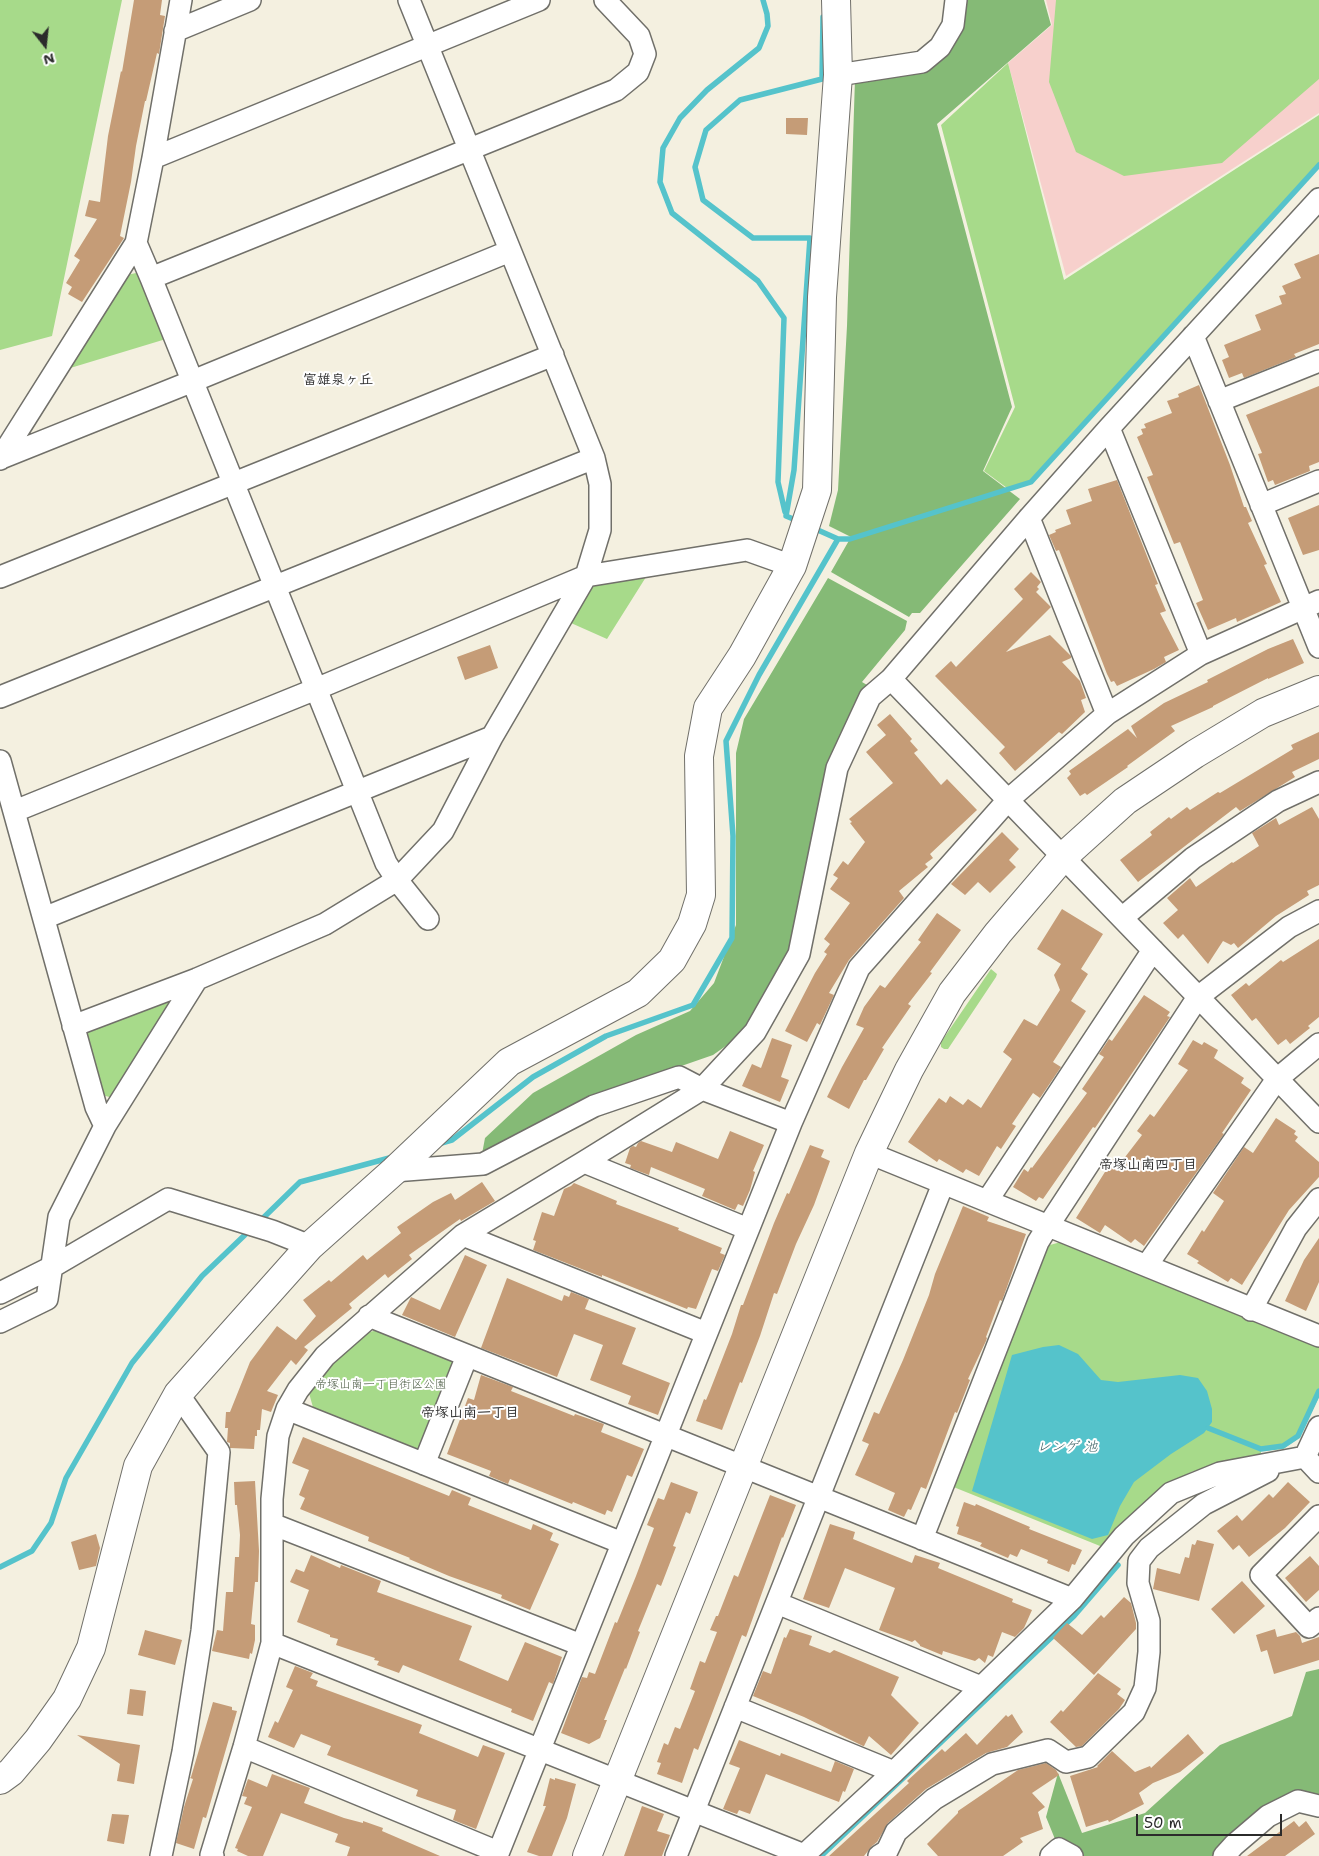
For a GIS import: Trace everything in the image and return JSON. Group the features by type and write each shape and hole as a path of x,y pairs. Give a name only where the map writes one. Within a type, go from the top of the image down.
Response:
{"street":[{"path":"0,458 136,243 181,0"},
{"path":"175,31 250,0"},
{"path":"74,1026 197,979 325,924 397,880 443,831 492,737 586,576 600,530 600,484 594,458 408,0"},
{"path":"153,158 539,0"},
{"path":"151,278 616,90 638,72 645,54 639,36 605,0"},
{"path":"0,1780 12,1772 38,1740 67,1699 92,1648 138,1466 178,1394 310,1246 394,1171 510,1062 638,993 672,960 692,924 701,895 699,756 708,708 742,656 792,566 817,490 822,298 838,75 836,0"},
{"path":"838,75 922,62 940,47 953,25 956,0"},
{"path":"213,1856 211,1855 244,1747 272,1643 272,1499 278,1436 288,1409 298,1390 325,1356 463,1235 702,1088 755,1032 799,954 837,768 870,697 891,679 1109,428 1319,199"},
{"path":"136,243 386,863 428,919"},
{"path":"0,458 193,381 510,250"},
{"path":"1192,336 1261,505 1311,604 1319,647"},
{"path":"0,577 553,356"},
{"path":"1219,401 1319,361"},
{"path":"1109,428 1201,654"},
{"path":"0,697 594,458"},
{"path":"1261,505 1319,481"},
{"path":"1029,518 1107,714"},
{"path":"15,811 316,690 586,576 747,550 792,566"},
{"path":"244,1747 497,1854 791,1123 859,968 1008,800 1107,714 1201,654 1311,604"},
{"path":"891,679 1319,1122"},
{"path":"587,1856 869,1153 909,1070 952,993 998,933 1063,857 1125,801 1195,754 1263,713 1319,690"},
{"path":"44,918 492,737"},
{"path":"0,761 96,1108 105,1126"},
{"path":"1122,918 1193,858 1278,801 1319,782"},
{"path":"922,1539 1038,1242 1048,1226 1198,997 1289,927 1319,911"},
{"path":"987,1201 1153,950"},
{"path":"0,1322 47,1299 59,1217 105,1126 197,979"},
{"path":"1147,1265 1277,1079 1319,1044"},
{"path":"394,1171 483,1164 594,1106 679,1078 791,1123"},
{"path":"869,1153 1147,1265 1251,1310 1319,1336"},
{"path":"584,1162 748,1229"},
{"path":"676,1856 943,1184"},
{"path":"0,1293 52,1267 168,1199 272,1231 310,1246"},
{"path":"1251,1310 1296,1228 1319,1199"},
{"path":"463,1235 706,1333"},
{"path":"370,1316 1072,1599"},
{"path":"424,1464 467,1356"},
{"path":"161,1856 183,1752 202,1631 219,1452 178,1394"},
{"path":"288,1409 622,1543"},
{"path":"886,1854 896,1832 934,1799 992,1764 1048,1750 1066,1762 1088,1757 1134,1712 1145,1688 1150,1652 1150,1620 1138,1583 1139,1561 1149,1548 1204,1504 1304,1463 1319,1427"},
{"path":"272,1643 803,1855 894,1772 1072,1599 1124,1536 1171,1494 1220,1473 1304,1463"},
{"path":"1319,1516 1261,1575 1309,1628 1319,1618"},
{"path":"272,1524 581,1645"},
{"path":"777,1603 981,1687"},
{"path":"735,1707 894,1772"},
{"path":"1224,1856 1268,1816 1298,1802 1319,1806"},
{"path":"1051,1856 1060,1849 1072,1856"}],"shaded area":[{"path":"1046,0 1319,0 1319,113 1066,276 1008,63 1052,25"}],"green space":[{"path":"0,0 122,0 52,336 0,350"},
{"path":"963,0 1044,0 1051,25 937,124 1012,407 983,471 1020,499 920,613 912,613 909,617 831,572 851,537 829,526 838,490 847,326 855,79 920,69"},
{"path":"1056,0 1319,0 1319,79 1222,163 1124,176 1076,152 1049,82"},
{"path":"1008,63 1064,280 1319,115 1319,163 1031,480 1007,488 984,471 1015,407 941,125"},
{"path":"136,273 143,281 166,339 67,369 127,275"},
{"path":"646,577 607,639 571,623 592,584"},
{"path":"828,578 907,621 905,630 862,682 867,685 841,735 825,781 792,941 776,979 749,1022 730,1043 713,1055 595,1096 482,1154 485,1138 533,1093 636,1035 690,1011 714,983 736,925 736,753 744,719"},
{"path":"991,969 997,974 996,977 948,1049 944,1049 941,1047 941,1042"},
{"path":"166,1000 170,1005 113,1098 102,1095 85,1037 86,1032"},
{"path":"1061,1242 1319,1345 1319,1397 1299,1438 1283,1449 1261,1451 1261,1455 1228,1461 1191,1472 1168,1485 1105,1548 951,1486 1046,1246"},
{"name":"帝塚山南一丁目街区公園","path":"377,1330 458,1363 422,1453 314,1411 309,1393 338,1356 363,1334"},
{"path":"1319,1669 1319,1799 1215,1856 1084,1856 1057,1844 1046,1817 1058,1773 1082,1833 1145,1813 1220,1745 1292,1716 1306,1672"}],"water":[{"name":"レンゲ 池","path":"1059,1345 1078,1354 1101,1380 1118,1382 1180,1375 1198,1378 1207,1391 1212,1409 1212,1422 1204,1433 1171,1454 1134,1482 1120,1506 1108,1535 1092,1539 972,1491 1012,1355"}],"building":[{"path":"134,0 162,0 160,15 165,16 159,54 157,53 136,146 120,236 124,238 82,302 68,294 72,287 66,283 80,260 74,256 97,219 85,216 89,200 100,202 108,136 122,72"},
{"path":"786,118 808,118 807,135 786,134"},
{"path":"1319,254 1319,344 1294,354 1296,357 1244,378 1242,373 1229,378 1222,360 1229,357 1224,345 1261,330 1255,315 1282,304 1279,296 1286,294 1282,286 1301,278 1294,264"},
{"path":"1199,385 1244,507 1246,507 1252,521 1248,523 1267,564 1264,565 1281,602 1237,622 1236,618 1208,630 1196,603 1203,600 1180,542 1174,544 1147,477 1153,475 1137,437 1143,434 1141,429 1146,428 1144,424 1172,413 1167,401 1179,397 1178,394"},
{"path":"1319,386 1319,462 1309,466 1310,471 1275,485 1273,480 1268,482 1258,454 1262,453 1246,415"},
{"path":"1117,480 1158,584 1155,585 1166,611 1160,613 1179,650 1164,657 1166,662 1154,669 1117,686 1114,681 1111,682 1107,674 1059,550 1056,551 1049,535 1056,532 1055,530 1071,524 1066,510 1092,501 1088,489"},
{"path":"1319,505 1319,550 1303,555 1288,518"},
{"path":"1031,572 1041,582 1036,592 1051,607 1006,652 1050,635 1071,656 1071,658 1062,662 1080,681 1086,698 1081,700 1085,712 1062,734 1059,732 1015,771 999,753 1005,747 935,676 951,661 956,667 1023,599 1014,589"},
{"path":"1293,639 1304,663 1268,678 1213,707 1171,726 1175,731 1087,795 1085,793 1080,796 1067,778 1071,774 1069,771 1128,729 1137,738 1131,726 1164,703 1208,682 1207,680 1268,649"},
{"path":"490,645 498,668 465,680 457,657"},
{"path":"890,714 912,739 910,741 918,750 914,753 941,785 947,779 977,810 930,854 933,858 925,864 928,867 899,891 904,898 849,960 829,993 834,995 820,1025 817,1023 807,1042 785,1031 827,954 824,952 830,944 824,939 850,903 830,889 838,878 833,875 843,861 848,865 865,842 849,819 893,783 866,752 886,735 877,725"},
{"path":"1319,732 1319,759 1292,772 1295,777 1240,811 1236,807 1138,882 1120,860 1152,835 1150,832 1169,817 1171,819 1187,807 1190,810 1218,792 1220,793 1293,749 1291,745"},
{"path":"1312,807 1319,819 1319,885 1307,891 1309,895 1276,916 1238,948 1234,943 1231,945 1223,941 1208,964 1183,934 1178,939 1163,923 1178,910 1167,898 1190,878 1196,887 1259,846 1252,833 1276,818 1279,825"},
{"path":"1002,832 1019,849 1009,860 1016,867 990,893 978,882 965,895 951,884"},
{"path":"1062,909 1103,934 1081,969 1088,974 1071,1001 1086,1011 1053,1062 1061,1067 1040,1098 1033,1093 1012,1124 1016,1126 1001,1149 997,1146 979,1176 966,1169 963,1173 939,1159 937,1162 908,1142 939,1098 946,1103 950,1096 963,1105 968,1099 981,1108 1012,1059 1003,1052 1024,1019 1037,1026 1060,990 1054,975 1061,964 1037,949"},
{"path":"937,913 961,930 908,1004 911,1006 882,1048 884,1049 866,1080 864,1080 849,1109 827,1097 864,1028 856,1025 864,1007 880,985 885,988 921,942 918,940"},
{"path":"1319,939 1319,1017 1308,1026 1310,1028 1290,1044 1286,1039 1278,1045 1256,1018 1252,1021 1231,995 1246,983 1249,986 1281,960 1283,962"},
{"path":"1144,995 1170,1012 1167,1016 1170,1017 1095,1128 1093,1127 1043,1199 1039,1197 1036,1201 1013,1187 1024,1169 1028,1172 1032,1168 1087,1093 1082,1089 1104,1057 1099,1054 1109,1039 1112,1041"},
{"path":"772,1038 792,1045 781,1077 789,1080 780,1102 742,1086 752,1064 761,1068"},
{"path":"1193,1040 1202,1045 1204,1042 1218,1050 1214,1058 1244,1078 1241,1083 1251,1090 1222,1133 1224,1134 1144,1246 1135,1239 1131,1243 1105,1225 1100,1233 1076,1218 1115,1156 1122,1161 1142,1135 1137,1131 1150,1114 1154,1117 1188,1070 1178,1064"},
{"path":"1276,1118 1296,1131 1294,1134 1298,1137 1295,1141 1319,1162 1319,1177 1289,1210 1242,1285 1231,1278 1228,1282 1197,1263 1199,1261 1187,1254 1224,1201 1213,1193 1244,1147 1253,1153"},
{"path":"730,1131 764,1145 753,1171 755,1172 750,1190 743,1206 738,1204 735,1210 702,1196 705,1189 651,1167 649,1175 630,1168 631,1165 625,1163 630,1148 636,1147 641,1141 672,1152 676,1142 718,1159"},
{"path":"810,1145 824,1150 821,1157 830,1161 777,1294 774,1293 742,1383 740,1382 722,1430 696,1421 704,1399 706,1400 709,1393 741,1305 743,1305 774,1223"},
{"path":"482,1182 495,1201 461,1221 460,1219 409,1255 412,1259 388,1278 385,1274 349,1304 352,1308 304,1347 308,1350 296,1365 291,1360 267,1391 278,1395 271,1412 262,1409 260,1430 257,1430 257,1436 255,1436 254,1449 230,1448 230,1443 227,1442 228,1428 225,1428 226,1412 230,1412 250,1362 277,1326 296,1340 316,1316 303,1300 329,1280 331,1282 363,1255 367,1260 401,1233 397,1227 433,1202 451,1193 455,1200"},
{"path":"574,1183 617,1201 616,1204 679,1228 678,1230 722,1248 720,1253 725,1255 718,1271 712,1269 696,1309 688,1307 687,1309 533,1250 536,1241 533,1240 542,1212 554,1216 564,1189"},
{"path":"963,1206 989,1217 987,1221 1026,1234 1002,1301 1000,1300 986,1341 968,1379 970,1380 957,1413 955,1412 926,1489 921,1487 911,1510 908,1509 904,1517 888,1510 895,1493 855,1475 869,1444 862,1441 874,1412 879,1414 903,1360"},
{"path":"1319,1238 1319,1282 1306,1311 1285,1301 1304,1260"},
{"path":"465,1255 487,1265 455,1337 402,1315 411,1297 440,1310"},
{"path":"507,1278 562,1301 564,1295 569,1297 571,1292 589,1299 585,1309 636,1328 622,1364 670,1383 658,1415 628,1404 631,1396 590,1380 603,1345 574,1334 557,1377 481,1348"},
{"path":"481,1375 513,1387 511,1391 574,1416 575,1414 604,1424 601,1432 644,1449 632,1477 627,1475 612,1512 607,1510 605,1515 510,1479 508,1484 489,1476 491,1471 447,1454 468,1398 474,1400"},
{"path":"303,1437 449,1496 452,1490 471,1498 468,1505 531,1530 533,1524 553,1533 550,1540 559,1544 530,1610 501,1598 502,1595 409,1559 368,1541 369,1537 300,1509 305,1498 299,1495 309,1470 292,1463"},
{"path":"255,1481 259,1551 258,1582 255,1582 251,1624 255,1625 255,1640 249,1659 212,1651 217,1630 223,1631 226,1592 233,1592 235,1557 239,1557 240,1535 237,1505 235,1505 234,1482"},
{"path":"671,1482 698,1492 690,1514 686,1512 673,1546 676,1547 661,1586 657,1584 638,1631 640,1632 626,1669 604,1720 607,1720 600,1738 589,1744 561,1733 582,1677 587,1678 589,1672 595,1674 654,1528 647,1525 658,1498 664,1500"},
{"path":"1288,1482 1310,1502 1285,1528 1249,1557 1239,1545 1233,1550 1217,1531 1237,1515 1242,1521 1269,1494 1273,1498"},
{"path":"770,1495 796,1505 782,1537 746,1637 742,1635 698,1750 694,1748 682,1783 657,1774 661,1763 657,1762 664,1743 668,1745 675,1727 680,1729 695,1691 690,1689 700,1661 705,1663 717,1632 710,1630 716,1616 718,1616 734,1575 738,1577"},
{"path":"964,1502 975,1506 976,1504 1030,1527 1029,1529 1082,1550 1075,1565 1072,1564 1069,1572 1047,1563 1048,1560 1021,1549 1017,1557 1010,1554 1008,1558 980,1546 982,1543 957,1534 959,1527 956,1526"},
{"path":"830,1524 855,1532 853,1539 912,1563 915,1555 940,1563 938,1568 1013,1599 1012,1602 1032,1610 1024,1628 1015,1637 1002,1632 993,1657 988,1655 985,1663 979,1658 975,1661 943,1651 942,1655 920,1646 915,1640 912,1642 879,1630 895,1588 845,1568 829,1608 803,1599"},
{"path":"96,1534 100,1548 96,1566 79,1570 71,1542"},
{"path":"1197,1540 1214,1544 1199,1601 1153,1589 1157,1568 1180,1574 1185,1557 1189,1558 1192,1544 1195,1545"},
{"path":"311,1555 340,1568 341,1565 381,1581 377,1592 472,1626 459,1660 508,1681 525,1642 562,1657 553,1684 549,1682 533,1721 511,1712 512,1709 403,1665 399,1673 377,1665 379,1661 374,1660 375,1658 336,1645 338,1639 297,1622 309,1590 290,1582 296,1569 304,1572"},
{"path":"1310,1556 1319,1566 1319,1590 1306,1602 1285,1578"},
{"path":"1242,1581 1265,1606 1234,1634 1211,1609"},
{"path":"1124,1597 1131,1603 1136,1629 1094,1675 1053,1638 1067,1623 1082,1635 1101,1615 1104,1618"},
{"path":"790,1629 812,1636 809,1645 830,1653 834,1650 899,1677 891,1695 919,1723 891,1755 869,1736 863,1746 804,1717 753,1696 763,1671 771,1674 784,1637 786,1638"},
{"path":"1275,1629 1277,1637 1296,1632 1300,1636 1302,1643 1319,1637 1319,1660 1274,1674 1267,1650 1261,1652 1256,1635"},
{"path":"145,1630 182,1640 175,1665 138,1655"},
{"path":"295,1666 313,1673 310,1678 318,1681 316,1686 422,1725 419,1733 478,1757 483,1745 505,1753 476,1829 453,1820 456,1810 416,1796 418,1790 327,1755 331,1746 301,1734 294,1748 268,1737 275,1721 278,1723 293,1690 286,1687"},
{"path":"1098,1673 1121,1689 1117,1694 1125,1700 1119,1709 1082,1746 1076,1747 1050,1722 1061,1710 1063,1712"},
{"path":"130,1689 146,1691 143,1716 127,1714"},
{"path":"213,1702 232,1707 232,1710 237,1711 206,1818 203,1817 194,1849 176,1843 184,1807 193,1779 190,1778"},
{"path":"1012,1714 1023,1732 1007,1747 986,1753 926,1789 888,1823 877,1842 864,1856 829,1856 909,1783 907,1781 942,1749 945,1752 966,1733 977,1745 1006,1715 1008,1717"},
{"path":"1188,1734 1204,1753 1180,1772 1153,1783 1139,1793 1144,1804 1109,1822 1108,1820 1086,1827 1070,1776 1098,1767 1112,1751 1135,1772 1150,1766 1151,1768"},
{"path":"77,1735 140,1745 134,1784 117,1781 120,1764"},
{"path":"739,1740 780,1756 781,1753 831,1772 835,1761 854,1769 839,1802 766,1774 750,1814 739,1810 737,1814 723,1809 740,1768 729,1764"},
{"path":"1046,1763 1056,1770 1059,1775 1032,1793 1045,1807 1038,1812 1043,1829 1020,1838 1023,1842 1003,1856 938,1856 927,1844 958,1811 1018,1770"},
{"path":"272,1774 310,1788 304,1803 344,1818 363,1823 363,1821 383,1828 382,1831 440,1856 347,1856 350,1847 335,1842 338,1834 281,1813 263,1856 248,1856 237,1851 238,1849 235,1848 252,1807 244,1804 247,1797 242,1796 248,1779 267,1787"},
{"path":"550,1778 576,1784 567,1818 552,1856 539,1856 527,1852 546,1806 543,1806"},
{"path":"642,1806 664,1814 657,1831 670,1835 662,1856 624,1856"},
{"path":"112,1814 129,1815 124,1844 107,1841"},
{"path":"1294,1821 1299,1827 1306,1821 1315,1834 1285,1856 1247,1856"}],"waterway":[{"path":"763,0 768,26 759,48 707,90 680,118 663,148 660,182 672,213 758,281 784,318 778,482 785,512"},
{"path":"798,521 786,516 794,470 810,238 753,238 703,200 695,167 706,130 740,100 822,79 823,17"},
{"path":"838,539 850,539 1031,482 1319,165"},
{"path":"438,1144 452,1140 533,1077 606,1036 693,1005 732,938 733,836 726,741 759,675 838,539 811,527"},
{"path":"259,1222 300,1182 393,1157"},
{"path":"0,1567 32,1551 51,1523 66,1478 132,1363 202,1276 250,1230"},
{"path":"1208,1428 1261,1449 1283,1446 1298,1436 1319,1391"},
{"path":"821,1856 1074,1616 1118,1565"}],"district":[{"name":"富雄泉ヶ丘","path":"338,380"},
{"name":"帝塚山南四丁目","path":"1148,1165"},
{"name":"帝塚山南一丁目","path":"470,1413"}]}
